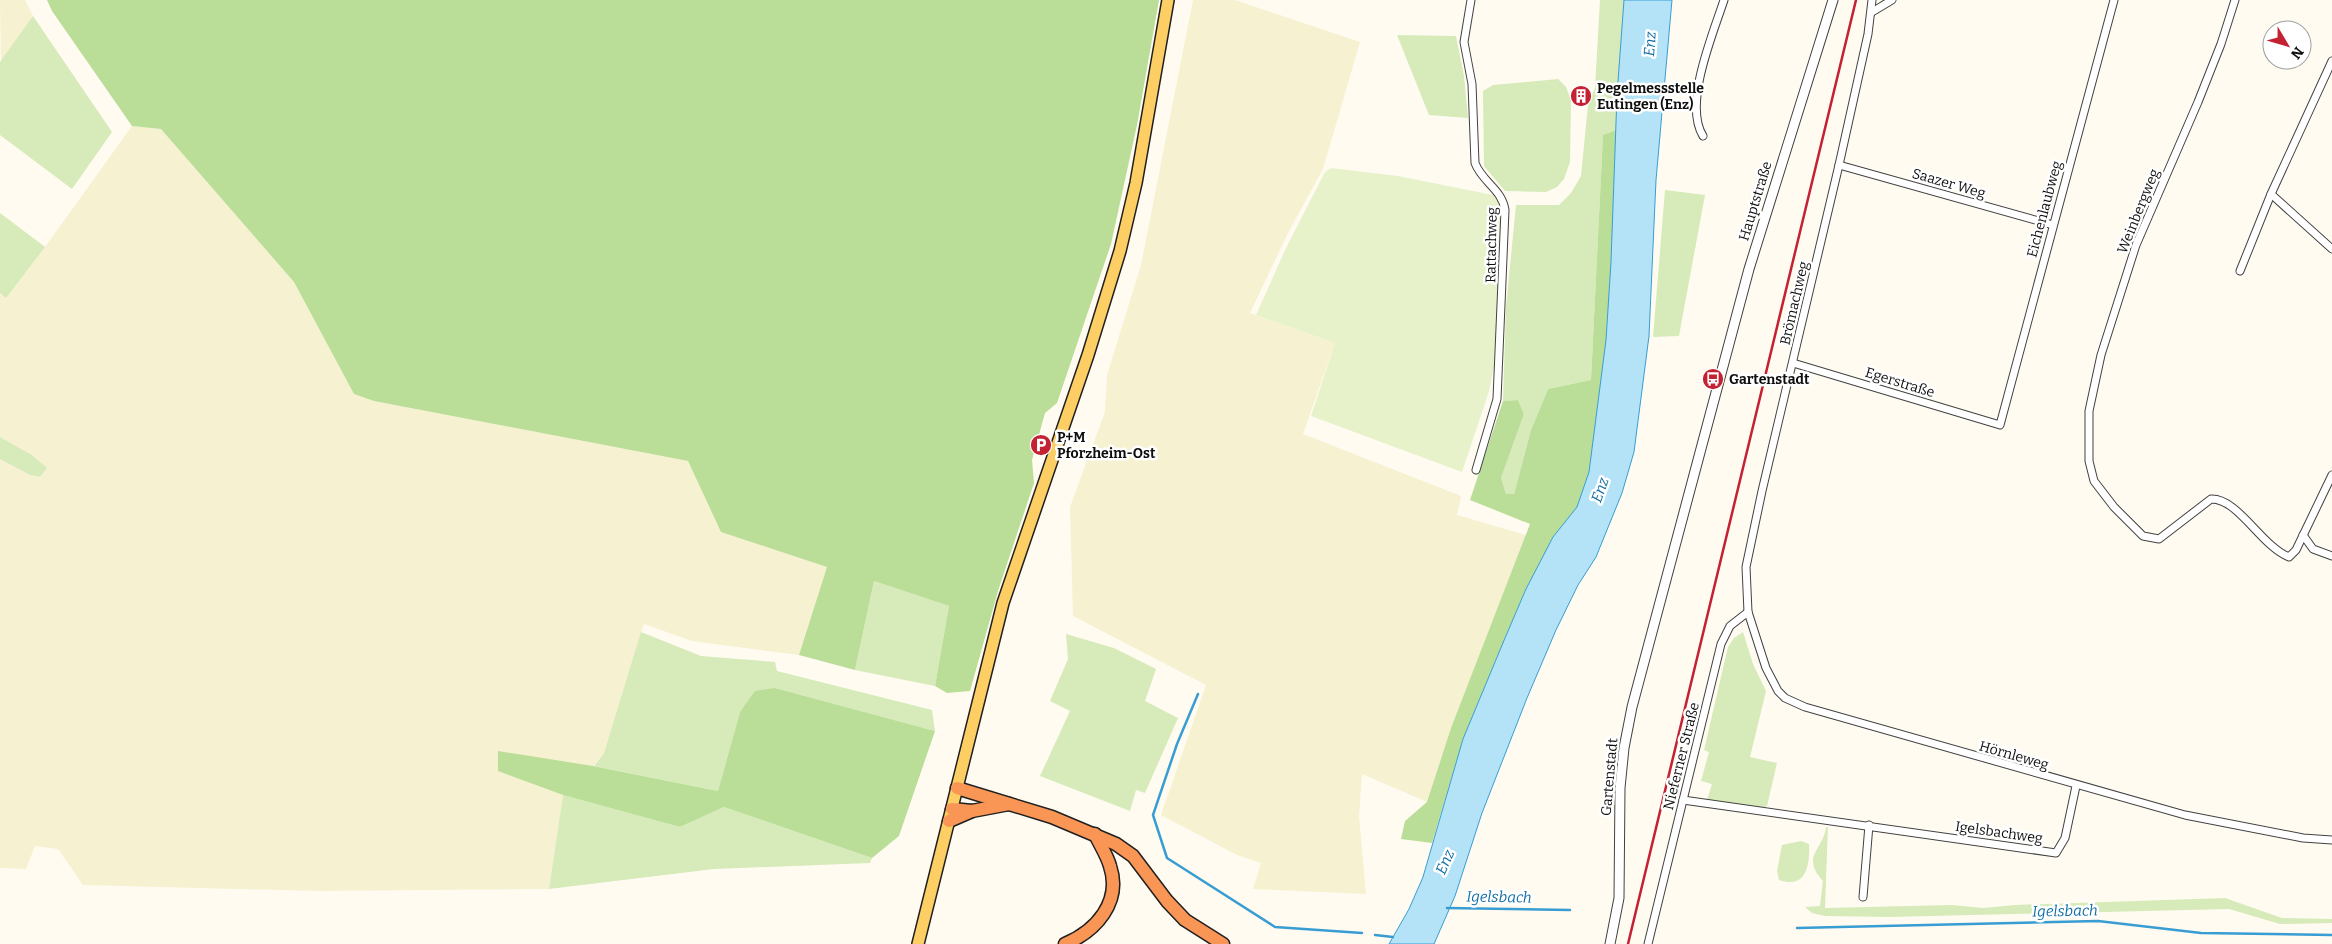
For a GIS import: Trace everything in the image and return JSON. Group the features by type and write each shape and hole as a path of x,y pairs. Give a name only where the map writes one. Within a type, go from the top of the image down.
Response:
{"highway":[{"path":"956,788 1012,803 1095,834 1116,844 1133,856 1167,902 1185,920 1223,944"},
{"path":"951,815 1012,803"},
{"path":"1065,944 1088,932 1102,918 1110,905 1113,886 1111,866 1095,834"}],"main road":[{"path":"918,944 1004,603 1120,251 1137,175 1168,0"}],"street":[{"name":"Rattachweg","path":"1471,0 1464,42 1472,84 1475,163 1478,172 1501,195 1506,210 1497,399 1476,470"},
{"path":"1703,136 1698,127 1696,99 1724,0"},
{"name":"Hauptstraße","path":"1710,413 1767,208 1833,0"},
{"name":"Brömachweg","path":"1748,612 1745,576 1748,548 1839,165 1872,12 1872,0"},
{"path":"1872,12 1892,0"},
{"name":"Eichenlaubweg","path":"2000,425 2052,225 2114,0"},
{"name":"Weinbergweg","path":"2236,0 2202,94 2136,245 2095,378 2089,411 2089,460 2094,481 2114,507 2143,536 2158,539 2211,499 2220,499 2229,504 2280,554 2289,557 2303,535"},
{"path":"2240,271 2271,194 2332,61"},
{"name":"Saazer Weg","path":"1839,165 2052,225"},
{"path":"2271,194 2332,249"},
{"name":"Egerstraße","path":"1793,363 2000,425"},
{"name":"Gartenstadt","path":"1610,944 1616,918 1620,882 1619,806 1624,748 1640,674 1710,413"},
{"path":"2332,475 2303,535 2313,549 2332,556"},
{"name":"Hörnleweg","path":"1748,612 1766,668 1778,691 1785,698 1805,707 2186,816 2303,838 2332,840"},
{"name":"Nieferner Straße","path":"1648,944 1721,644 1730,626 1748,612"},
{"name":"Igelsbachweg","path":"1683,800 2056,853 2065,838 2076,786"},
{"path":"1863,897 1869,826"}],"shaded area":[{"path":"0,0 25,0 33,16 1,63"},
{"path":"1193,0 1235,0 1360,42 1323,169 1289,231 1250,313 1335,343 1303,434 1461,496 1457,515 1526,535 1451,728 1427,802 1362,774 1359,816 1366,894 1253,889 1261,863 1237,855 1161,815 1206,685 1073,616 1070,507 1105,412 1107,375 1141,265"},
{"path":"132,126 161,129 294,282 354,394 374,401 688,461 721,532 827,567 799,655 692,641 644,624 604,753 593,766 498,752 499,771 563,795 549,889 319,891 83,885 58,849 35,846 26,869 0,868 0,459 30,475 40,477 47,468 32,455 0,437 0,293 6,297 45,247"}],"green space":[{"path":"47,0 1159,0 1137,125 1111,244 1057,403 1045,413 1032,460 1034,483 998,591 970,691 947,693 935,686 949,606 874,581 855,670 799,655 827,567 721,532 688,461 374,401 354,394 294,282 161,129 132,126 52,11"},
{"path":"1600,0 1624,0 1616,130 1603,135 1591,380 1548,389 1531,430 1514,494 1506,494 1501,478 1524,414 1518,400 1503,401 1506,307 1516,205 1559,205 1571,193 1581,176 1588,105 1595,88"},
{"path":"33,16 112,132 72,189 0,135 0,62"},
{"path":"1397,35 1456,36 1464,76 1468,118 1429,115"},
{"path":"1558,79 1566,87 1571,100 1570,162 1564,179 1557,187 1546,192 1505,191 1484,166 1483,91 1493,85"},
{"path":"1616,130 1606,340 1589,472 1577,508 1553,537 1526,589 1505,638 1463,739 1432,843 1401,839 1405,821 1427,802 1451,728 1530,524 1470,500 1503,401 1518,400 1524,414 1501,478 1506,494 1514,494 1531,430 1548,389 1591,380 1603,135"},
{"path":"1331,168 1398,176 1503,197 1499,342 1489,391 1462,472 1311,416 1335,343 1256,315 1286,248 1325,172"},
{"path":"1665,190 1705,195 1679,336 1653,337"},
{"path":"0,213 45,247 6,298 0,293"},
{"path":"0,437 32,455 47,468 40,477 30,475 0,459"},
{"path":"874,581 949,606 935,686 855,670"},
{"path":"641,632 701,656 775,662 777,671 932,710 935,731 775,688 740,712 718,791 594,766 604,753"},
{"path":"1743,632 1753,664 1766,691 1750,757 1777,763 1767,806 1761,808 1707,800 1712,784 1701,781 1709,752 1704,750 1728,647 1734,638"},
{"path":"1066,634 1114,648 1156,669 1145,701 1178,718 1145,793 1136,790 1130,811 1040,776 1070,711 1050,701 1068,659"},
{"path":"775,688 935,731 899,836 872,858 724,807 680,827 563,795 498,771 498,751 593,766 718,791 740,712 755,691"},
{"path":"563,795 680,827 724,807 872,858 870,863 714,869 549,889"},
{"path":"1826,827 1828,827 1825,908 1952,905 1983,908 2015,905 2225,898 2282,918 2332,919 2332,923 2280,924 2229,909 1889,917 1825,916 1812,913 1805,907 1820,906 1823,881 1816,872 1813,859"},
{"path":"1801,841 1809,844 1809,860 1804,874 1795,881 1779,880 1777,871 1782,845"}],"water":[{"name":"Enz","path":"1624,0 1672,0 1656,180 1649,336 1634,452 1622,493 1596,557 1578,585 1556,630 1527,698 1482,813 1455,896 1434,944 1389,944 1409,909 1423,877 1463,739 1505,638 1526,589 1553,537 1577,507 1589,472 1606,340 1617,95"}],"waterway":[{"path":"1198,694 1177,744 1153,815 1167,858 1275,927 1362,933"},
{"name":"Igelsbach","path":"1447,908 1570,910"},
{"name":"Igelsbach","path":"1797,928 2098,921 2201,933 2332,935"},
{"path":"1375,935 1393,937"}],"railway":[{"path":"1628,944 1856,0"}],"place":[{"name":"Pegelmessstelle Eutingen (Enz)","path":"1581,96"},
{"name":"Gartenstadt","path":"1713,379"},
{"name":"P+M Pforzheim-Ost","path":"1041,445"}]}
